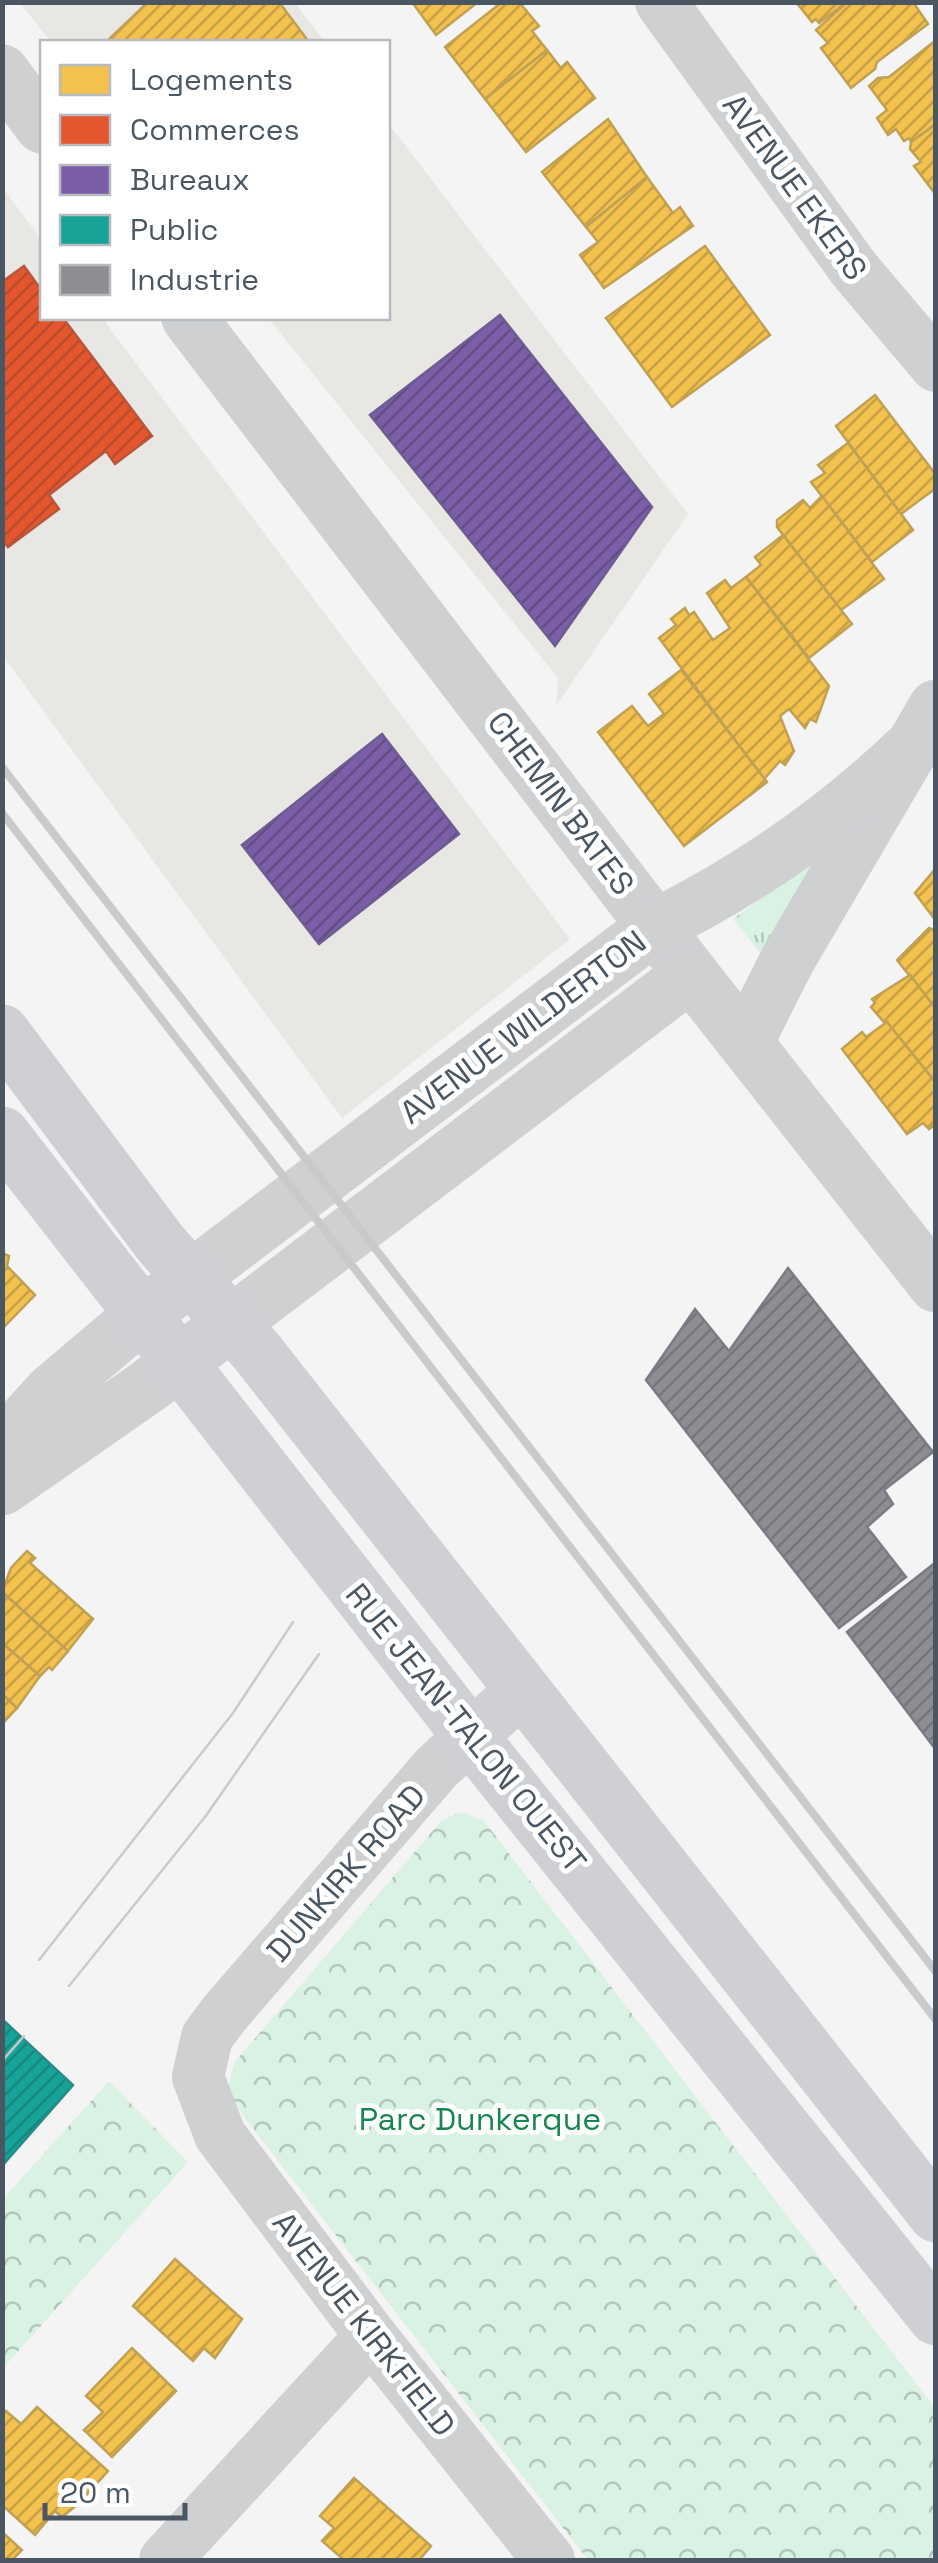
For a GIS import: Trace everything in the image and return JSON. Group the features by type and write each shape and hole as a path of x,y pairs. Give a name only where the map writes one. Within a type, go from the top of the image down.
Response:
{"main road":[{"name":"RUE JEAN-TALON OUEST","path":"2,1032 161,1244 232,1321 936,2215"},
{"name":"RUE JEAN-TALON OUEST","path":"2,1134 470,1736 936,2318"}],"street":[{"name":"AVENUE EKERS","path":"661,2 854,269 936,366"},
{"path":"2,72 40,123"},
{"name":"CHEMIN BATES","path":"191,320 691,974 747,1040 936,1285"},
{"name":"AVENUE WILDERTON","path":"2,1446 51,1392 143,1314 656,926 715,896 855,800 922,729"},
{"name":"AVENUE WILDERTON","path":"747,1040 788,959 922,729"},
{"name":"AVENUE WILDERTON","path":"2,1488 179,1361 691,974"},
{"name":"DUNKIRK ROAD","path":"198,2077 208,2037 224,2014 437,1767 524,1689"},
{"name":"AVENUE KIRKFIELD","path":"198,2077 220,2135 370,2336 549,2560"},
{"path":"165,2560 370,2336"}],"shaded area":[{"path":"20,3 295,3 323,40 49,40"},
{"path":"390,126 688,514 556,706 558,678 270,320 390,320"},
{"path":"2,187 40,237 40,320 104,320 570,939 342,1118 3,656"}],"green space":[{"path":"806,866 814,874 760,953 733,919"},
{"name":"Parc Dunkerque","path":"461,1812 484,1821 935,2408 935,2560 588,2560 244,2117 228,2089 234,2063 442,1820"},
{"path":"109,2081 188,2162 3,2368 3,2199"}],"building: Logements":[{"path":"148,2 279,2 308,40 108,40"},
{"path":"412,2 478,2 436,35"},
{"path":"502,2 519,2 539,26 532,31 547,50 485,99 445,47"},
{"path":"796,2 847,2 819,23 816,19 812,22"},
{"path":"847,2 913,2 928,24 877,62 875,69 851,88 821,48 828,43 816,30"},
{"path":"936,40 936,124 911,142 909,138 904,141 896,129 888,135 877,118 887,110 869,86 878,78 889,77"},
{"path":"547,50 561,68 567,62 595,98 526,152 485,99"},
{"path":"608,119 647,177 586,227 542,172"},
{"path":"936,124 936,195 914,166 921,162 910,149 911,142"},
{"path":"647,177 673,213 680,207 693,226 604,288 580,255 598,242 586,227"},
{"path":"705,246 770,335 672,407 606,318"},
{"path":"875,395 936,475 936,488 901,514 836,426"},
{"path":"848,443 913,530 872,562 811,482 825,473 818,465"},
{"path":"822,496 884,579 841,610 777,527 777,520 803,500 810,508"},
{"path":"783,535 852,624 809,658 746,577 761,565 755,557"},
{"path":"746,577 829,686 816,722 810,719 805,728 789,709 780,716 794,751 785,765 780,761 764,779 659,638 676,625 671,619 685,608 689,615 694,612 713,640 730,628 707,593 725,580 731,588"},
{"path":"681,670 767,782 684,846 598,732 632,706 648,726 664,714 649,694"},
{"path":"936,868 936,921 915,893"},
{"path":"929,928 936,931 936,1009 897,960"},
{"path":"910,975 936,1009 936,1083 871,1007 875,1003 872,999"},
{"path":"887,1022 936,1083 936,1124 929,1129 923,1123 907,1134 842,1049 862,1032 866,1037"},
{"path":"2,1253 9,1256 7,1266 35,1295 2,1329"},
{"path":"27,1551 35,1558 30,1563 93,1619 68,1651 2,1592 11,1568"},
{"path":"2,1592 68,1651 52,1670 49,1667 40,1676 2,1643"},
{"path":"2,1643 40,1676 17,1708 2,1694"},
{"path":"2,1694 17,1708 2,1724"},
{"path":"175,2259 242,2319 215,2358 204,2348 193,2361 133,2306"},
{"path":"132,2348 176,2391 112,2457 84,2430 103,2412 86,2396"},
{"path":"37,2407 108,2471 78,2504 62,2517 55,2511 35,2535 2,2505 2,2415 6,2411 21,2424"},
{"path":"354,2478 431,2546 419,2560 344,2560 322,2541 334,2528 320,2516"},
{"path":"2,2532 22,2550 12,2560 2,2560"}],"building: Commerces":[{"path":"24,266 40,288 40,320 65,320 152,436 115,464 106,451 49,495 59,509 8,547 2,540 2,282"}],"building: Bureaux":[{"path":"500,315 652,507 555,646 370,415"},
{"path":"382,734 459,834 319,944 242,845"}],"building: Public":[{"path":"2,2019 73,2085 2,2166"}],"building: Industrie":[{"path":"788,1268 933,1452 884,1490 893,1504 867,1527 906,1577 839,1628 646,1380 695,1309 729,1351"},
{"path":"936,1562 936,1750 847,1632"}],"tram line":[{"path":"39,1960 233,1713 293,1622"},
{"path":"69,1986 205,1817 319,1654"},
{"path":"2,2061 24,2036"}],"railway":[{"path":"2,767 936,1972"},
{"path":"2,813 936,2020"}]}
